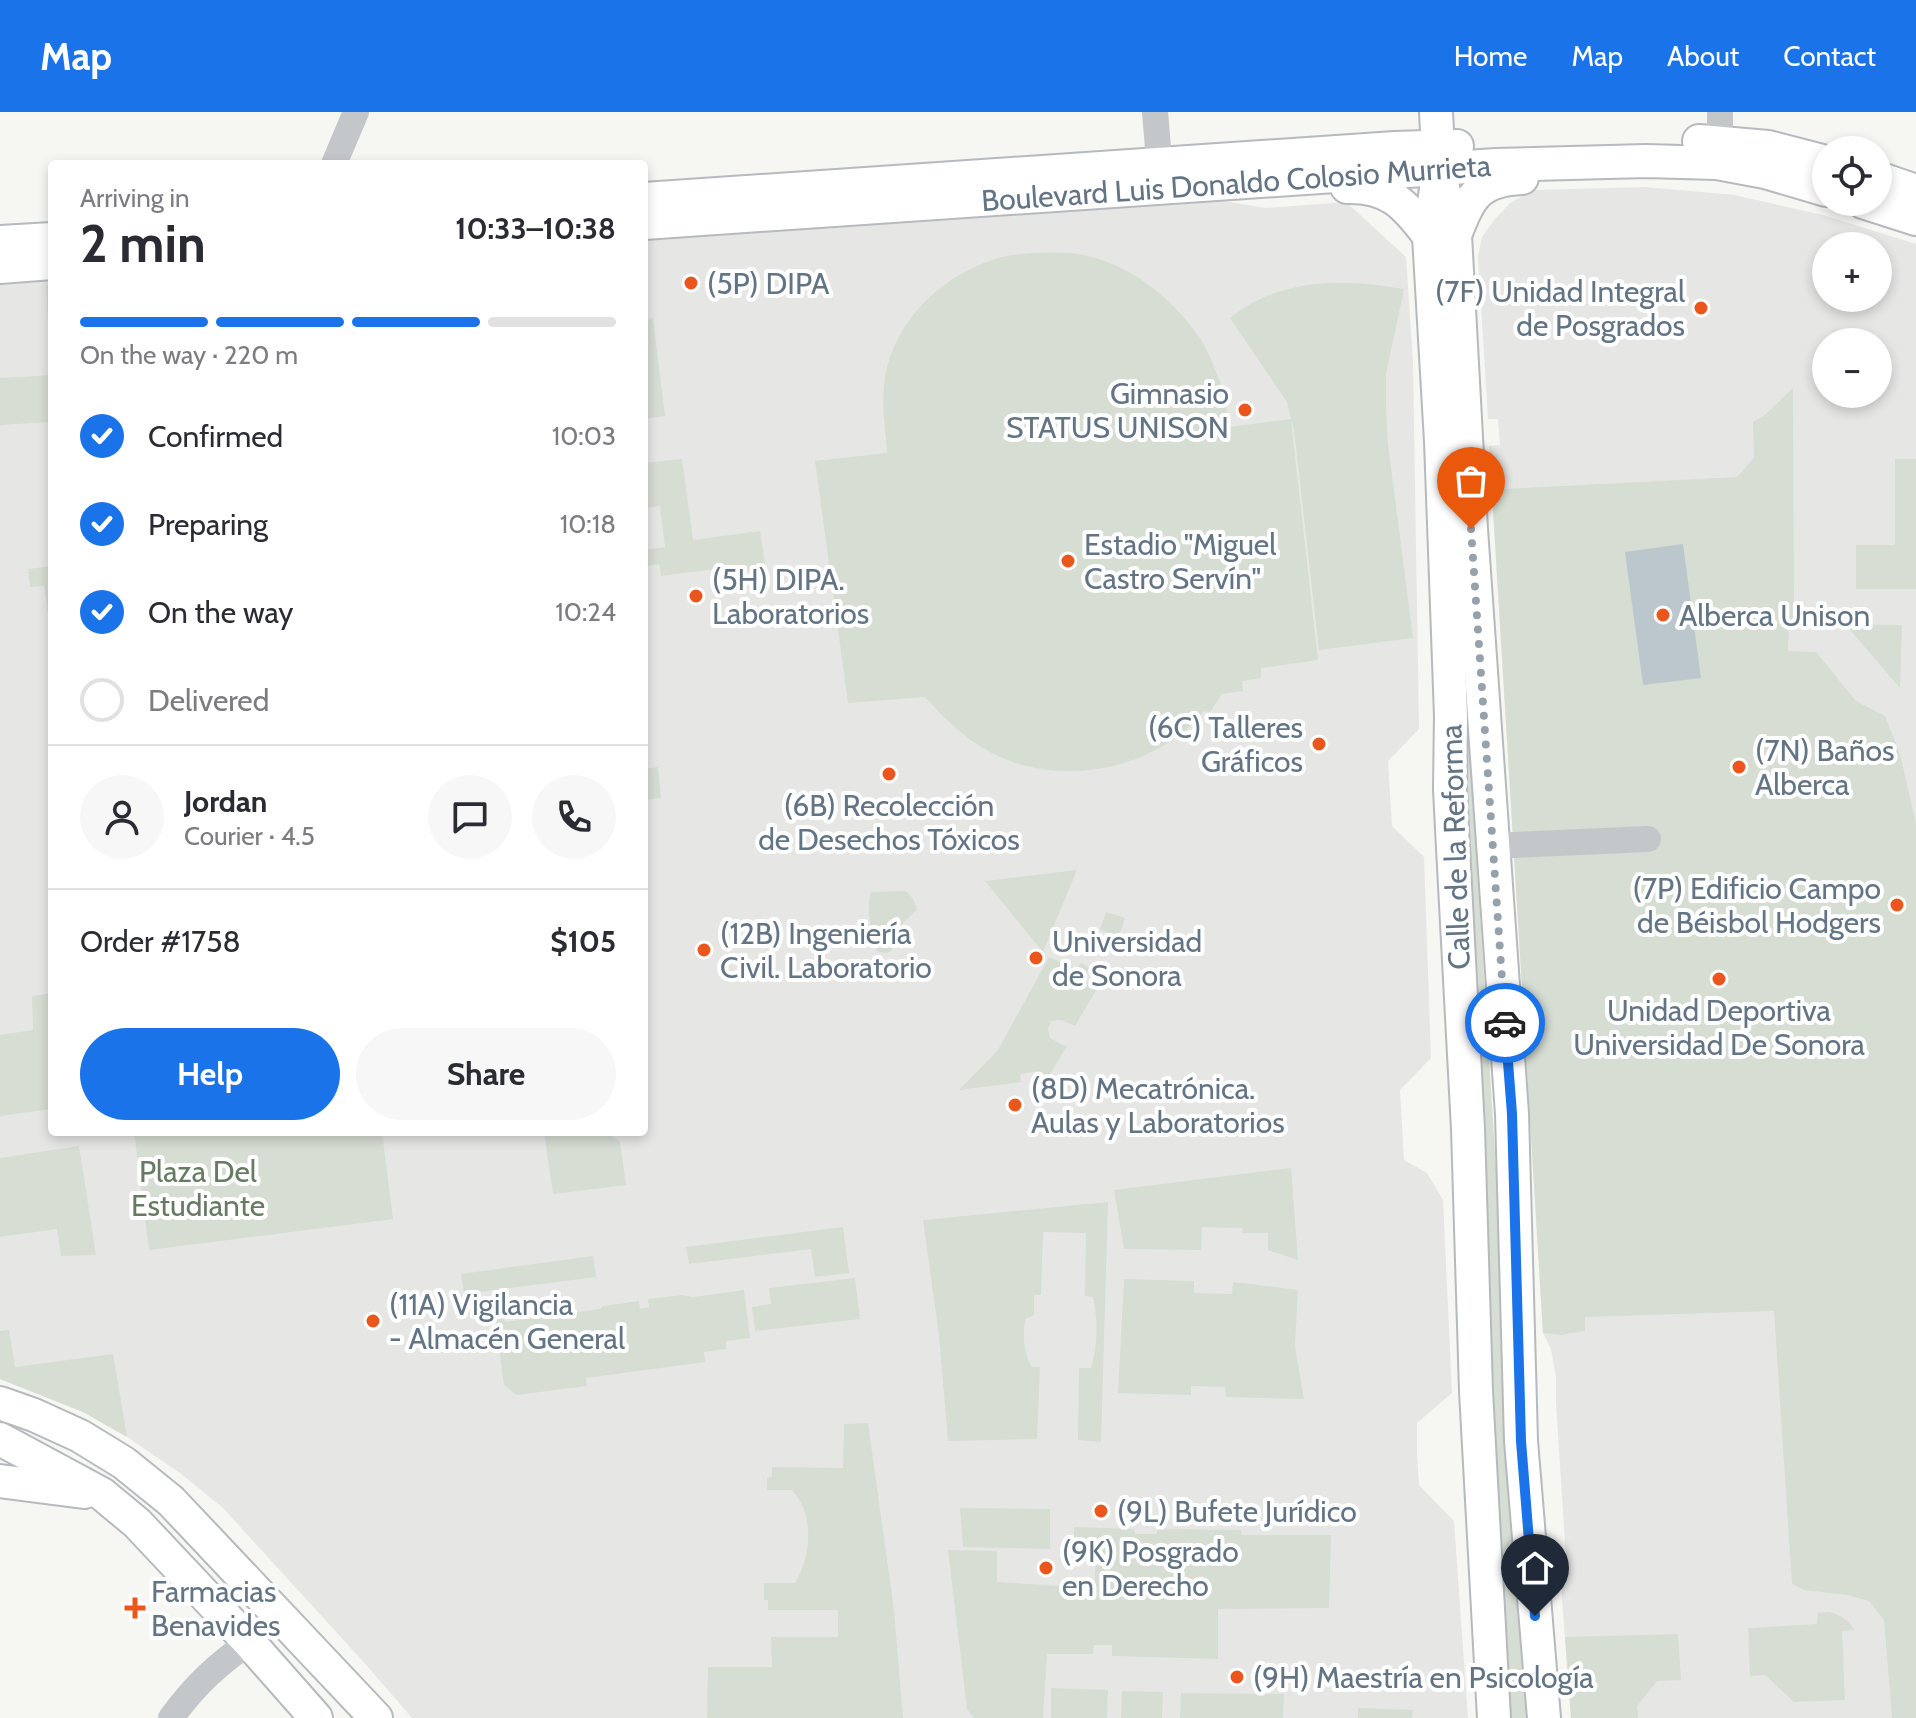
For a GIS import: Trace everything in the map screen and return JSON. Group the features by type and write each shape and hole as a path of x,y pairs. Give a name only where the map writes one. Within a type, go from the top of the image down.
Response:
{"main road":[{"name":"Calle de la Reforma","path":"1436,112 1442,235 1441,441 1450,789 1468,1129 1476,1391 1494,1718"},
{"name":"Boulevard Luis Donaldo Colosio Murrieta","path":"648,199 1160,176 1438,158 1669,139 1720,127 1768,147 1812,158"},
{"name":"Boulevard Luis Donaldo Colosio Murrieta","path":"648,223 1160,176 1230,184 1438,158 1496,165 1646,161 1717,163 1765,172 1812,186"},
{"path":"1230,184 1274,191 1367,187 1398,200 1442,235 1476,193 1492,181 1582,176 1812,172"},
{"path":"1892,183 1916,191"},
{"path":"1892,195 1916,199"},
{"path":"1892,211 1916,219"},
{"name":"Calle de la Reforma","path":"1442,235 1465,436 1512,1114 1521,1441 1544,1718"},
{"path":"0,242 48,239"},
{"path":"0,267 48,263"},
{"path":"0,1403 80,1436 124,1463 171,1501 376,1718"},
{"path":"0,1439 102,1494 137,1523 316,1718"},
{"path":"0,1456 41,1460"},
{"path":"0,1481 102,1494"},
{"path":"249,1642 266,1636 273,1637 354,1718"}],"street":[{"path":"336,160 356,112"},
{"path":"1155,112 1160,176"},
{"path":"1492,846 1648,839"},
{"path":"171,1718 192,1690 249,1642"}],"shaded area":[{"name":"Unidad Deportiva Universidad De Sonora","path":"1646,187 1734,195 1812,213 1812,216 1826,216 1878,232 1812,232 1812,312 1892,312 1892,237 1916,244 1916,1718 1571,1718 1561,1586 1567,1573 1556,1377 1551,1349 1543,1333 1489,446 1500,445 1498,419 1488,419 1478,256 1482,237 1510,203 1534,190"},
{"name":"Universidad de Sonora","path":"1224,201 1265,208 1346,202 1406,257 1413,362 1419,729 1388,761 1392,826 1424,857 1431,1058 1400,1090 1404,1160 1427,1173 1443,1200 1452,1393 1417,1423 1417,1454 1419,1485 1454,1521 1468,1718 412,1718 223,1508 180,1473 127,1437 83,1412 0,1379 0,285 48,281 48,1136 648,1136 648,239"},
{"name":"Alberca Unison","path":"1683,544 1701,678 1643,685 1625,552"}],"green space":[{"name":"Estadio \"Miguel Castro Servín\"","path":"1074,253 1104,261 1135,276 1163,296 1186,320 1205,347 1225,396 1229,427 1291,419 1287,402 1230,318 1249,304 1292,288 1310,285 1347,283 1404,289 1386,374 1386,407 1413,638 1319,650 1291,420 1318,660 1261,668 1261,678 1242,681 1243,691 1222,694 1210,712 1204,711 1187,729 1166,744 1118,765 1092,770 1039,769 990,752 955,728 925,697 848,703 815,461 887,453 884,385 897,341 909,321 940,288 959,275 1002,257"},
{"path":"653,318 665,416 648,418 648,319"},
{"path":"48,375 48,422 0,425 0,378"},
{"name":"Unidad Deportiva Universidad De Sonora","path":"1793,388 1794,622 1789,623 1788,651 1816,652 1856,701 1885,716 1900,754 1916,824 1916,1718 1892,1718 1884,1620 1869,1601 1848,1595 1804,1590 1792,1584 1774,1311 1585,1317 1585,1331 1560,1335 1543,1333 1492,492 1737,477 1754,458 1753,422 1765,415"},
{"path":"682,459 693,540 760,531 766,571 749,574 747,565 661,576 659,564 648,565 648,549 665,547 660,506 648,508 648,463"},
{"path":"1895,459 1916,459 1916,589 1856,589 1856,545 1895,545"},
{"path":"1457,542 1530,1718 1499,1718"},
{"path":"48,566 48,614 44,586 30,587 28,569"},
{"path":"1845,624 1902,625 1900,688"},
{"path":"658,767 661,798 648,800 648,768"},
{"path":"1077,870 1043,952 985,881"},
{"path":"904,891 913,899 917,910 900,928 891,951 877,951 870,922 871,892"},
{"path":"1106,912 1125,918 1119,936 1100,930"},
{"path":"1049,957 1076,969 1081,963 1089,967 1085,981 1098,987 1075,1026 1061,1020 1051,1021 1048,1029 1050,1038 1067,1046 1048,1077 1039,1071 1020,1074 1021,1082 959,1090 998,1050"},
{"path":"48,994 48,1110 0,1116 0,1035 33,1030 32,996"},
{"name":"Plaza Del Estudiante","path":"135,1136 383,1136 393,1219 149,1250"},
{"path":"545,1136 612,1136 620,1142 626,1185 553,1194"},
{"path":"79,1146 96,1255 61,1256 57,1229 0,1237 0,1158"},
{"path":"1291,1168 1298,1260 1268,1250 1268,1233 1243,1233 1242,1228 1202,1227 1201,1250 1124,1249 1114,1190"},
{"path":"1108,1202 1101,1442 1078,1440 1079,1368 1091,1368 1096,1332 1093,1297 1085,1296 1086,1233 1043,1232 1041,1295 1034,1295 1034,1315 1025,1319 1024,1332 1029,1361 1032,1367 1040,1367 1037,1439 948,1441 939,1335 923,1220"},
{"path":"843,1227 849,1273 815,1277 811,1249 689,1264 686,1247"},
{"path":"593,1256 596,1277 464,1294 461,1274"},
{"path":"855,1278 860,1319 755,1331 752,1307 771,1304 769,1288"},
{"path":"1124,1279 1194,1281 1194,1293 1232,1294 1233,1282 1298,1290 1295,1346 1304,1399 1226,1397 1225,1387 1191,1386 1191,1395 1118,1393"},
{"path":"744,1290 750,1338 726,1341 726,1349 704,1352 705,1362 586,1378 587,1386 516,1395 504,1385 495,1317 503,1316 505,1322 639,1301 640,1309 649,1307 648,1299"},
{"path":"9,1330 15,1367 113,1354 127,1437 83,1412 0,1379 0,1331"},
{"path":"868,1423 894,1610 903,1718 707,1718 708,1667 772,1667 771,1637 838,1637 838,1610 768,1610 768,1600 764,1600 764,1583 795,1583 806,1556 808,1526 802,1505 792,1490 767,1490 767,1478 772,1477 772,1467 843,1468 844,1424"},
{"path":"960,1508 1050,1509 1050,1549 963,1547"},
{"path":"1074,1527 1134,1529 1135,1534 1157,1534 1157,1529 1241,1530 1241,1535 1331,1535 1329,1608 1218,1609 1218,1659 1112,1656 1112,1645 1094,1645 1093,1654 1047,1654 1043,1718 974,1718 967,1709 948,1550 997,1551 997,1582 1094,1588 1096,1555 1074,1554"},
{"path":"1829,1612 1844,1618 1855,1630 1842,1631 1845,1700 1794,1702 1765,1675 1750,1676 1748,1628 1817,1624 1818,1613"},
{"path":"1678,1634 1681,1680 1657,1681 1637,1706 1638,1718 1571,1718 1565,1637"},
{"path":"1051,1688 1108,1690 1107,1718 1051,1718"},
{"path":"1122,1691 1163,1692 1162,1718 1121,1718"},
{"path":"1181,1693 1284,1694 1283,1718 1180,1718"},
{"path":"1358,1708 1413,1710 1412,1718 1358,1718"}],"way so far":[{"path":"1471,529 1505,1023"}],"place":[{"name":"(5P) DIPA","path":"691,283"},
{"name":"(7F) Unidad Integral de Posgrados","path":"1701,308"},
{"name":"Gimnasio STATUS UNISON","path":"1245,410"},
{"name":"Estadio \"Miguel Castro Servín\"","path":"1068,561"},
{"name":"(5H) DIPA. Laboratorios","path":"696,596"},
{"name":"Alberca Unison","path":"1663,615"},
{"name":"(6C) Talleres Gráficos","path":"1319,744"},
{"name":"(7N) Baños Alberca","path":"1739,767"},
{"name":"(6B) Recolección de Desechos Tóxicos","path":"889,774"},
{"name":"(7P) Edificio Campo de Béisbol Hodgers","path":"1897,905"},
{"name":"(12B) Ingeniería Civil. Laboratorio","path":"704,950"},
{"name":"Universidad de Sonora","path":"1036,958"},
{"name":"Unidad Deportiva Universidad De Sonora","path":"1719,979"},
{"name":"(8D) Mecatrónica. Aulas y Laboratorios","path":"1015,1105"},
{"name":"(11A) Vigilancia - Almacén General","path":"373,1321"},
{"name":"(9L) Bufete Jurídico","path":"1101,1511"},
{"name":"(9K) Posgrado en Derecho","path":"1046,1568"},
{"name":"Farmacias Benavides","path":"135,1608"},
{"name":"(9H) Maestría en Psicología","path":"1237,1677"}],"route":[{"path":"1505,1023 1512,1114 1521,1441 1535,1616"}]}
